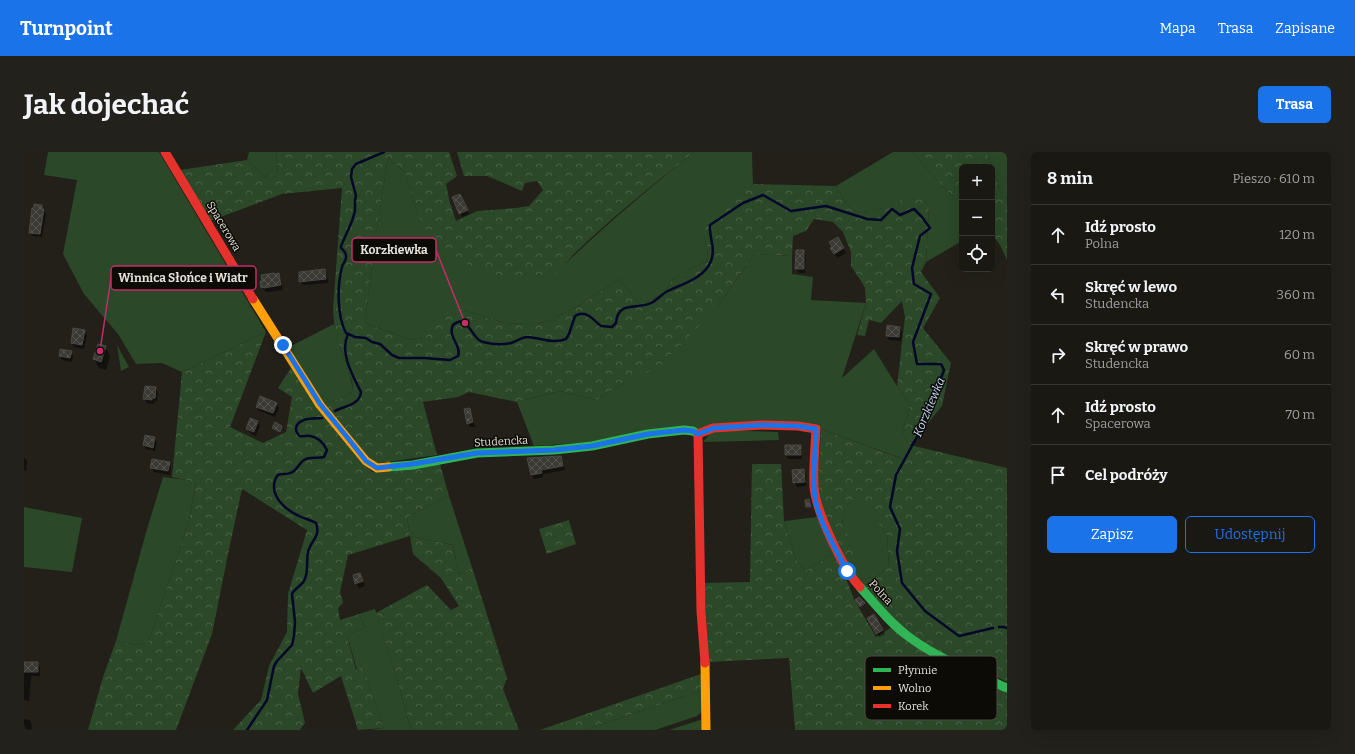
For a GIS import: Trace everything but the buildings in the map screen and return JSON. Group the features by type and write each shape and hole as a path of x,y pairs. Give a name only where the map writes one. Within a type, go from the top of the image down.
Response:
{"street":[{"name":"Spacerowa","path":"165,152 256,304 320,404 328,414"},
{"name":"Studencka","path":"328,414 366,461 377,468 413,464 477,453 554,450 592,446 648,434 684,430 693,431 698,434 714,428 762,425 798,426 816,429"},
{"name":"Polna","path":"816,429 814,488 816,504 847,571 855,582 909,638 941,656"},
{"path":"698,434 701,611 705,656 706,730"},
{"name":"Polna","path":"997,683 1007,688"}],"green space":[{"path":"48,152 159,152 266,332 182,372 162,363 136,364 118,334 84,294 63,254 77,180 44,175"},
{"path":"249,152 276,152 278,174 265,177 247,160"},
{"path":"276,152 449,152 457,176 446,184 456,221 477,211 529,206 543,190 537,181 525,183 522,191 487,176 464,176 457,152 694,152 602,228 573,255 555,275 546,281 541,282 499,275 475,268 449,253 427,232 417,212 405,172 388,158 374,247 365,323 412,340 424,338 450,313 460,309 504,323 536,324 551,320 580,305 619,279 641,305 664,293 672,280 695,266 706,262 707,250 701,230 703,224 707,218 723,205 753,184 836,186 849,206 854,211 860,213 867,213 884,208 914,194 929,205 926,262 921,272 940,298 923,328 951,363 942,406 910,445 902,433 910,405 897,386 905,317 902,301 881,323 869,320 865,336 857,335 866,303 865,288 851,266 851,252 843,232 833,222 814,219 806,231 793,236 792,256 754,254 718,306 660,366 626,382 596,400 560,391 517,402 469,392 458,397 423,402 437,455 373,464 327,420 372,472 440,464 449,496 407,517 410,536 348,555 340,592 343,603 338,608 340,620 359,614 365,628 347,635 356,670 364,667 383,728 358,730 341,676 313,693 301,668 298,694 305,723 300,730 233,730 261,700 269,666 287,632 288,594 307,530 242,489 212,634 176,730 88,730 103,677 116,641 138,645 148,643 189,521 196,482 172,477 182,372 266,332 230,427 263,443 286,432 292,397 278,388 291,368 318,406 347,396 353,391 352,381 335,334 333,309 342,188 282,194 210,221 180,170 247,160 265,177 278,173"},
{"path":"694,152 752,152 753,184 701,229 707,249 706,262 695,266 672,280 664,293 641,305 619,279 580,305 551,320 536,324 504,323 460,309 424,338 412,340 365,323 374,247 388,158 405,172 417,212 553,276 622,212"},
{"path":"893,152 912,152 945,189 959,201 959,243 926,262 929,205 914,195 875,211 860,213 854,211 849,206 836,186"},
{"path":"912,152 987,152 991,164 959,164 959,201 945,189"},
{"path":"987,152 1007,152 1007,197 1003,198 995,175 995,164 991,164"},
{"path":"995,175 1003,198 1007,197 1007,260 995,238"},
{"path":"754,254 792,256 792,274 813,277 811,300 866,303 842,378 874,349 910,405 902,433 910,445 901,458 821,429 699,430 591,442 534,446 517,402 560,391 596,400 626,382 718,306"},
{"path":"334,324 335,332 352,382 353,391 347,396 324,404 289,347"},
{"path":"117,345 129,367 121,371"},
{"path":"821,429 900,458 910,445 1007,468 1007,682 997,677 997,656 946,656 911,635 864,587 889,566 887,535 864,504 845,507 842,524 856,552 846,562 820,507 817,491"},
{"path":"724,430 778,432 779,440 703,442 711,432"},
{"path":"752,464 781,464 784,521 796,559 805,571 834,553 854,599 876,637 892,627 944,656 865,656 865,720 997,720 997,685 1007,691 1007,730 795,730 789,658 709,662 704,583 750,582"},
{"path":"163,477 196,481 189,521 148,643 138,645 116,641 147,529"},
{"path":"449,496 472,567 459,575 453,545 410,536 407,517"},
{"path":"864,503 887,535 889,566 864,587 846,562 842,524 845,506"},
{"path":"24,507 82,518 72,572 24,567"},
{"path":"817,517 834,553 805,571 796,559 784,521"},
{"path":"569,520 576,544 547,554 539,529"},
{"path":"410,536 453,545 459,575 472,567 507,678 503,689 519,730 411,730 392,661 376,613 427,585 451,610 459,606 441,578 413,554"},
{"path":"375,609 392,661 411,730 370,730 383,728 364,668 357,670 347,635 365,628 359,614"},
{"path":"701,674 703,690 585,730 540,730"},
{"path":"703,690 702,712 697,716 655,730 585,730"},
{"path":"703,719 704,730 669,730"}],"waterway":[{"name":"Korzkiewka","path":"384,152 356,164 352,169 351,177 356,196 355,211 341,246 346,257 340,275 339,310 346,333 355,337 366,338 372,342 380,344 392,355 399,358 450,360 458,356 458,348 452,333 453,325 458,322 463,322 466,324 479,340 497,344 511,343 528,337 552,341 566,339 575,316 579,314 589,316 601,326 612,327 616,323 620,311 624,308 651,303 666,292 698,277 708,267 711,261 713,247 710,235 710,225 743,203 763,195 791,211 826,206 867,219 881,220 892,209 900,215 914,209 930,228 920,236 912,268 914,284 931,294 913,342 917,364 941,364 944,370 925,422 896,475 890,507 900,529 897,551 902,583 925,611 959,636 993,628"},
{"path":"335,411 358,400 361,392 351,372 346,356 345,349 348,334"},
{"path":"247,730 267,700 274,666 292,645 295,622 292,594 306,578 308,552 317,532 316,523 295,514 279,501 276,496 274,482 278,475 292,472 306,459 324,457 327,450 324,445 316,438 300,436 296,429 297,424 303,420 322,418"},
{"name":"Korzkiewka","path":"999,627 1007,628"}],"traffic: fast":[{"path":"388,467 413,465 477,453 554,450 592,446 648,434 684,430 693,431 698,434"},
{"path":"860,587 895,626 920,645 940,656"},
{"path":"997,683 1007,688"}],"traffic: slow":[{"path":"253,299 320,405 366,461 377,468 388,467"},
{"path":"705,663 706,730"}],"traffic: jam":[{"path":"165,152 253,299"},
{"path":"698,434 713,428 762,425 798,426 816,429 814,473 816,498 831,540 853,579 860,587"},
{"path":"698,434 701,611 705,663"}],"place":[{"name":"Korzkiewka","path":"465,323"},
{"name":"Winnica Słońce i Wiatr","path":"100,351"}],"route":[{"path":"283,345 320,404 366,461 377,468 413,464 477,453 554,450 592,446 648,434 684,430 693,431 698,434 714,428 762,425 798,426 816,429 814,488 816,504 847,571"}]}
